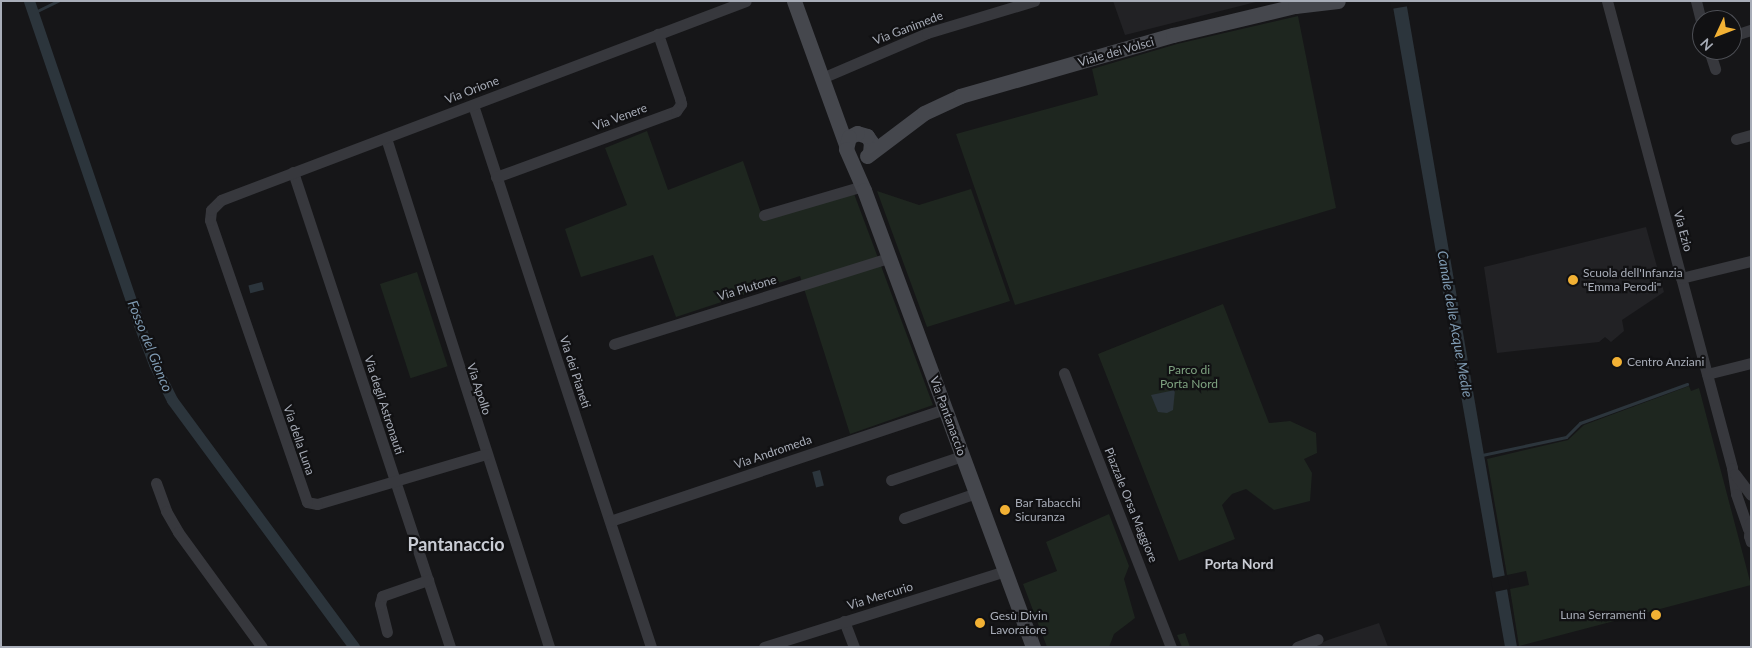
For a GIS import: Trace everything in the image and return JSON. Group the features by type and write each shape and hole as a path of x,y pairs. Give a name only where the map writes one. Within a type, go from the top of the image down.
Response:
{"street":[{"name":"Via Orione","path":"211,210 221,200 746,1"},
{"name":"Via Pantanaccio","path":"794,1 836,114 857,153 863,186 1033,647"},
{"name":"Via Ganimede","path":"822,78 927,33 1034,1"},
{"name":"Viale dei Volsci","path":"857,153 895,136 933,108 960,96 1173,35 1294,6 1338,1"},
{"name":"Via Ezio","path":"1607,1 1732,468 1736,494 1750,525 1751,542"},
{"name":"Via Venere","path":"496,177 676,110 680,106 680,99 658,34"},
{"path":"1712,60 1714,69"},
{"name":"Via dei Pianeti","path":"473,105 651,647"},
{"name":"Via Pantanaccio","path":"836,114 862,134"},
{"name":"Viale dei Volsci","path":"862,134 904,128"},
{"path":"862,134 871,142 857,153 849,137 862,134"},
{"path":"1736,139 1751,135"},
{"name":"Via Apollo","path":"386,138 549,647"},
{"name":"Via degli Astronauti","path":"293,172 450,647"},
{"path":"764,215 863,186"},
{"name":"Via della Luna","path":"211,210 210,220 305,499 312,504 317,504 486,454"},
{"name":"Via Plutone","path":"614,344 889,258"},
{"path":"1681,278 1751,260"},
{"path":"1707,374 1751,363"},
{"name":"Piazzale Orsa Maggiore","path":"1064,373 1171,647"},
{"name":"Via Andromeda","path":"610,521 945,409"},
{"path":"891,480 962,456"},
{"name":"Via Ezio","path":"1732,468 1751,495"},
{"path":"156,482 166,511 178,532 262,647"},
{"path":"904,518 976,493"},
{"name":"Via Mercurio","path":"764,647 1005,572"},
{"path":"388,632 380,604 382,596 428,580"},
{"path":"844,622 854,647"},
{"path":"1297,647 1318,639"}],"shaded area":[{"path":"1113,1 1260,1 1125,35"},
{"name":"Scuola dell'Infanzia \"Emma Perodi\"","path":"1646,227 1664,292 1622,320 1624,331 1611,342 1605,337 1599,342 1497,353 1484,267"},
{"path":"1379,623 1388,647 1311,647 1328,640"}],"green space":[{"path":"1298,16 1336,208 1015,305 956,134 1098,95 1092,69 1177,44"},
{"path":"647,131 668,190 743,161 763,219 853,191 933,405 850,434 800,276 676,317 653,255 581,277 565,229 627,205 605,148"},
{"path":"971,189 1010,301 927,327 877,191 919,205"},
{"path":"417,272 448,366 411,378 380,284"},
{"name":"Parco di Porta Nord","path":"1223,304 1269,423 1290,421 1316,433 1317,453 1304,459 1312,473 1310,501 1274,510 1246,489 1232,494 1222,505 1235,539 1179,561 1098,354"},
{"path":"1689,386 1691,391 1699,388 1751,585 1519,646 1510,589 1529,585 1526,571 1507,575 1487,459 1568,440 1584,425"},
{"path":"1109,514 1129,566 1124,579 1135,618 1114,634 1109,647 1047,647 1023,584 1057,571 1046,542"},
{"path":"1185,633 1190,647 1182,647 1177,635"}],"water":[{"name":"Canale delle Acque Medie","path":"1392,1 1406,1 1517,647 1505,647"},
{"path":"262,282 264,290 250,293 248,285"},
{"path":"1175,390 1173,410 1167,413 1158,412 1151,395"},
{"path":"820,470 824,486 816,487 812,472"}],"pier":[{"path":"1390,1 1408,1 1409,6 1391,9"},
{"path":"1507,575 1510,589 1493,592 1490,579"}],"waterway":[{"name":"Fosso del Gionco","path":"29,1 138,322 154,364 172,400 354,647"},
{"path":"33,13 58,1"},
{"path":"1482,455 1566,437 1580,423 1687,384"}],"place":[{"name":"Scuola dell'Infanzia \"Emma Perodi\"","path":"1573,280"},
{"name":"Centro Anziani","path":"1617,362"},
{"name":"Bar Tabacchi Sicuranza","path":"1005,510"},
{"name":"Luna Serramenti","path":"1656,615"},
{"name":"Gesù Divin Lavoratore","path":"980,623"}],"district":[{"name":"Pantanaccio","path":"456,544"},
{"name":"Porta Nord","path":"1239,564"}]}
